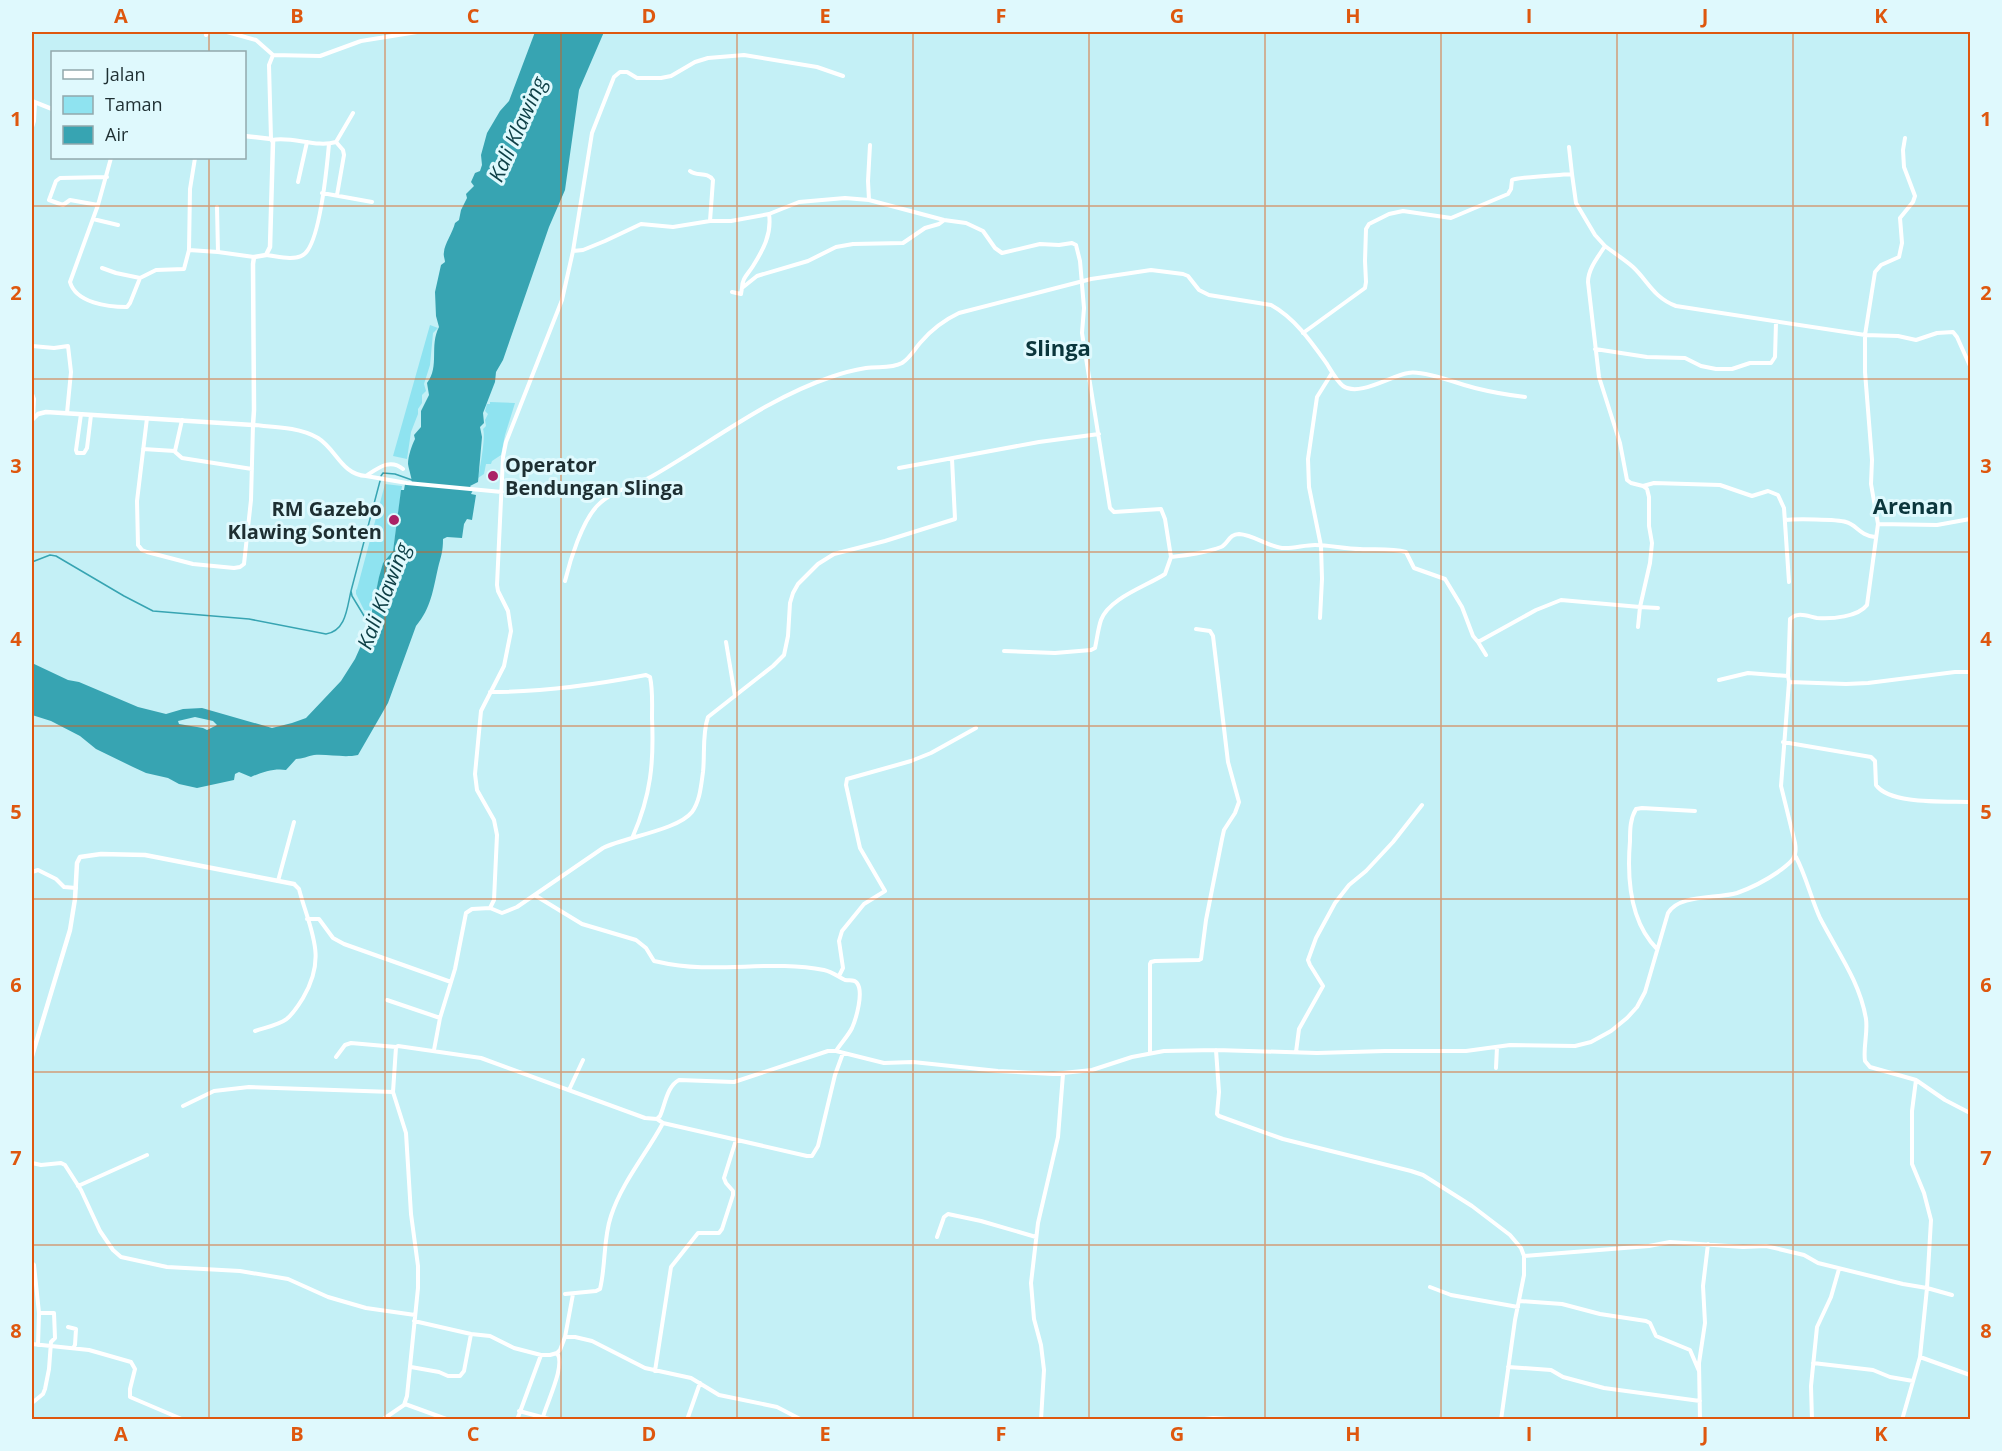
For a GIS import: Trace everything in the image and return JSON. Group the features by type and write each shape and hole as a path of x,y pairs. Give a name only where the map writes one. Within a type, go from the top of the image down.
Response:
{"street":[{"path":"226,32 256,40 273,55 320,57 361,41 417,32"},
{"path":"490,908 495,900 497,836 494,820 477,790 475,774 480,717 506,660 510,631 508,611 497,585 503,457 506,442 562,300 573,251 592,133 616,74 627,72 638,78 662,78 671,76 695,62 744,54 817,67 843,76"},
{"path":"266,255 270,247 272,139 269,65 273,55"},
{"path":"32,127 33,102 51,109"},
{"path":"246,136 329,144 336,142 353,113"},
{"path":"1905,138 1904,167 1915,193 1915,199 1900,218 1902,243 1899,256 1881,265 1875,272 1865,335 1865,372 1872,460 1871,484 1878,524 1871,584 1865,608 1860,612 1829,618 1800,614 1793,617 1789,625 1789,682 1781,786 1796,856 1820,917 1846,963 1862,1004 1866,1020 1865,1061 1870,1067 1916,1080 1945,1100 1971,1113"},
{"path":"298,182 307,142"},
{"path":"336,142 344,150 337,195"},
{"path":"189,250 254,257 266,255 299,257 309,250 315,237 329,144"},
{"path":"869,200 870,145"},
{"path":"1569,147 1576,203 1594,235 1632,266 1653,293 1664,301 1682,307 1701,308 1865,335 1916,340 1937,333 1953,332 1971,366"},
{"path":"111,159 98,205 71,279 71,287 89,302 126,307 130,303 140,278"},
{"path":"102,268 140,278 156,270 184,269 189,250 190,189 195,159"},
{"path":"690,171 707,175 713,180 710,222"},
{"path":"1303,333 1365,288 1366,229 1369,224 1389,214 1403,211 1447,218 1508,194 1514,178 1572,174"},
{"path":"98,205 70,200 63,205 48,199 56,181 60,178 107,177"},
{"path":"322,193 372,202"},
{"path":"573,251 583,250 641,224 673,227 731,221 769,214 800,202 845,198 869,200 944,220 966,223 983,231 995,248 1002,253 1040,244 1074,243 1077,246 1082,281 1084,315 1082,333 1111,511 1161,509 1165,519 1171,557 1165,574 1121,599 1105,612 1101,618 1095,648 1054,652 1004,651"},
{"path":"217,207 218,252"},
{"path":"732,292 741,294 743,280 766,241 770,225 769,214"},
{"path":"93,219 117,225"},
{"path":"742,288 757,276 808,261 836,247 853,244 903,243 926,228 944,220"},
{"path":"1605,246 1588,278 1599,377 1620,443 1627,480 1647,489 1649,497 1649,526 1652,543 1638,627"},
{"path":"147,418 137,501 138,545 147,552 194,564 234,568 244,565 250,516 254,410 254,257"},
{"path":"565,581 570,561 589,517 595,508 613,493 651,477 722,433 812,384 866,368 890,367 900,364 945,319 959,313 1082,281 1151,270 1175,272 1188,276 1204,293 1270,305 1278,309 1303,333 1342,385 1356,390 1398,375 1414,372 1477,389 1525,397"},
{"path":"1595,349 1647,357 1684,358 1701,366 1732,369 1754,362 1771,363 1774,361 1776,322"},
{"path":"32,346 54,348 68,346 70,372 68,413"},
{"path":"1320,618 1323,579 1321,546 1309,488 1309,454 1317,397 1332,373"},
{"path":"32,394 34,399 32,419"},
{"path":"32,419 46,412 278,427 311,435 327,445 355,474 385,480 500,493"},
{"path":"81,414 75,450 77,453 84,453 87,448 92,415"},
{"path":"174,451 182,420"},
{"path":"899,468 1039,442 1099,434"},
{"path":"143,449 174,451 179,457 252,469"},
{"path":"434,1050 468,911 490,908 497,912 506,912 536,896 603,848 670,826 691,813 697,803 701,787 708,717 773,666 784,654 788,636 790,603 793,593 803,579 818,564 834,554 955,519 952,459"},
{"path":"366,476 379,466 388,464 397,464 404,469"},
{"path":"1643,486 1654,483 1719,485 1752,496 1771,491 1781,498 1784,508 1789,582"},
{"path":"1878,524 1937,525 1971,519"},
{"path":"1785,520 1846,522 1864,535 1875,537"},
{"path":"1171,557 1219,548 1236,534 1255,538 1280,548 1321,546 1391,549 1406,552 1414,568 1445,579 1462,607 1473,636 1486,655"},
{"path":"1478,642 1536,610 1561,600 1658,608"},
{"path":"1150,1053 1150,964 1155,961 1199,960 1201,958 1224,830 1239,802 1228,762 1213,636 1210,632 1196,629"},
{"path":"726,642 735,697"},
{"path":"1789,682 1846,684 1971,672"},
{"path":"1719,680 1748,673 1788,676"},
{"path":"490,692 592,686 646,675 650,677 654,753 647,798 633,837"},
{"path":"839,976 843,968 839,941 842,931 864,904 885,891 856,839 846,785 847,779 911,761 931,753 976,728"},
{"path":"1784,742 1871,757 1875,761 1878,789 1895,797 1971,802"},
{"path":"1296,1052 1299,1029 1323,986 1308,960 1326,917 1343,892 1386,849 1422,805"},
{"path":"1658,949 1651,943 1639,922 1629,886 1631,820 1636,809 1642,808 1695,811"},
{"path":"278,881 294,822"},
{"path":"32,1056 70,930 78,860 82,855 145,855 294,884 299,889 315,944 316,970 291,1017 278,1024 255,1031"},
{"path":"657,1119 663,1110 671,1087 678,1080 734,1082 822,1052 836,1051 884,1063 914,1062 1063,1074 1092,1070 1150,1053 1216,1050 1466,1051 1510,1045 1575,1046 1584,1044 1602,1036 1627,1018 1641,1001 1668,913 1673,905 1745,890 1773,875 1794,860 1796,856"},
{"path":"32,872 38,870 56,879 64,887 76,888"},
{"path":"536,896 582,924 636,940 646,948 654,961 700,968 794,966 825,970 856,982 860,993 852,1028 836,1051"},
{"path":"308,919 318,919 333,938 344,944 451,982"},
{"path":"387,999 440,1018"},
{"path":"336,1057 345,1045 351,1043 402,1046 481,1058 645,1118 807,1156 815,1154 818,1146 835,1075 843,1053"},
{"path":"382,1419 405,1404 409,1389 418,1288 408,1146 393,1092 396,1047"},
{"path":"1496,1068 1497,1047"},
{"path":"1216,1050 1219,1092 1217,1114 1219,1116 1283,1139 1423,1175 1472,1206 1510,1235 1521,1248 1524,1256 1524,1275 1501,1419"},
{"path":"569,1090 583,1060"},
{"path":"1041,1419 1044,1370 1041,1345 1034,1319 1031,1283 1036,1237 1058,1137 1063,1074"},
{"path":"1902,1419 1920,1357 1931,1220 1924,1193 1912,1164 1912,1111 1916,1080"},
{"path":"183,1106 214,1091 249,1087 393,1092"},
{"path":"565,1294 600,1289 611,1215 663,1123"},
{"path":"655,1371 671,1267 698,1233 720,1233 733,1195 733,1191 724,1178 736,1140"},
{"path":"78,1186 147,1155"},
{"path":"32,1163 41,1165 61,1163 66,1166 99,1231 121,1257 167,1267 256,1273 288,1279 328,1297 366,1308 415,1315"},
{"path":"938,1237 944,1217 948,1214 1036,1237"},
{"path":"1524,1256 1649,1246 1670,1242 1743,1247 1763,1246 1804,1255 1818,1263 1839,1269 1952,1295"},
{"path":"1700,1419 1699,1354 1705,1323 1703,1282 1708,1245"},
{"path":"32,1263 39,1313 38,1345"},
{"path":"1812,1419 1813,1363 1818,1324 1831,1297 1839,1269"},
{"path":"1430,1287 1451,1295 1518,1307"},
{"path":"543,1417 558,1372 558,1354 573,1294"},
{"path":"1519,1301 1562,1304 1600,1314 1646,1321 1650,1323 1656,1336 1690,1350 1699,1371"},
{"path":"32,1403 43,1394 45,1389 51,1346 55,1338 54,1313 39,1313"},
{"path":"414,1321 490,1336 541,1358 558,1354"},
{"path":"68,1327 76,1329 73,1348"},
{"path":"411,1367 448,1376 460,1376 464,1371 471,1334"},
{"path":"564,1336 592,1341 645,1368 682,1376 700,1383 718,1395 777,1407 802,1419"},
{"path":"32,1344 89,1350 131,1362 135,1369 130,1397 184,1419"},
{"path":"1920,1357 1971,1375"},
{"path":"517,1419 541,1358"},
{"path":"1813,1363 1873,1370 1890,1377 1912,1381"},
{"path":"1508,1367 1551,1370 1563,1377 1604,1388 1700,1401"},
{"path":"687,1419 700,1383"},
{"path":"405,1404 449,1419"},
{"path":"519,1411 549,1419"},
{"path":"1196,1419 1246,1419"}],"green space":[{"path":"430,325 438,328 433,333 430,365 424,384 426,391 422,395 422,403 411,432 407,459 393,456"},
{"path":"490,402 515,403 501,455 491,464 486,464 484,474 478,478 483,429 486,426 485,420 488,414 485,411"},
{"path":"385,484 402,486 393,551 383,563 371,611 364,610 356,590"}],"water":[{"name":"Kali Klawing","path":"535,32 604,32 579,90 565,190 549,227 483,413 484,423 480,427 482,437 478,482 470,486 473,490 471,494 476,495 472,520 467,519 464,524 462,538 443,539 442,554 428,606 416,626 388,703 358,755 312,755 296,759 286,770 268,771 251,777 239,772 235,774 234,780 197,788 146,773 96,749 80,736 51,721 32,715 32,663 68,680 79,682 138,707 166,714 183,709 202,708 272,728 306,718 341,681 355,659 368,630 383,563 393,551 401,490 404,490 405,484 412,485 408,461 415,439 414,435 421,427 421,411 429,395 427,383 433,370 435,341 439,327 435,292 441,265 445,262 444,249 455,223 459,220 467,198 466,194 474,186 471,182 475,173 480,171 481,155 487,133 509,101","holes":["195,717 213,721 217,725 207,730 179,724 178,721"]}],"waterway":[{"path":"381,476 383,473 395,474 412,480"},
{"name":"Kali Klawing","path":"369,624 351,591 380,481"},
{"path":"32,562 50,555 56,556 153,611 249,619 326,634 333,632 342,624 351,591"}],"place":[{"name":"Operator Bendungan Slinga","path":"493,476"},
{"name":"RM Gazebo Klawing Sonten","path":"394,520"}],"district":[{"name":"Slinga","path":"1058,347"},
{"name":"Arenan","path":"1913,505"}]}
